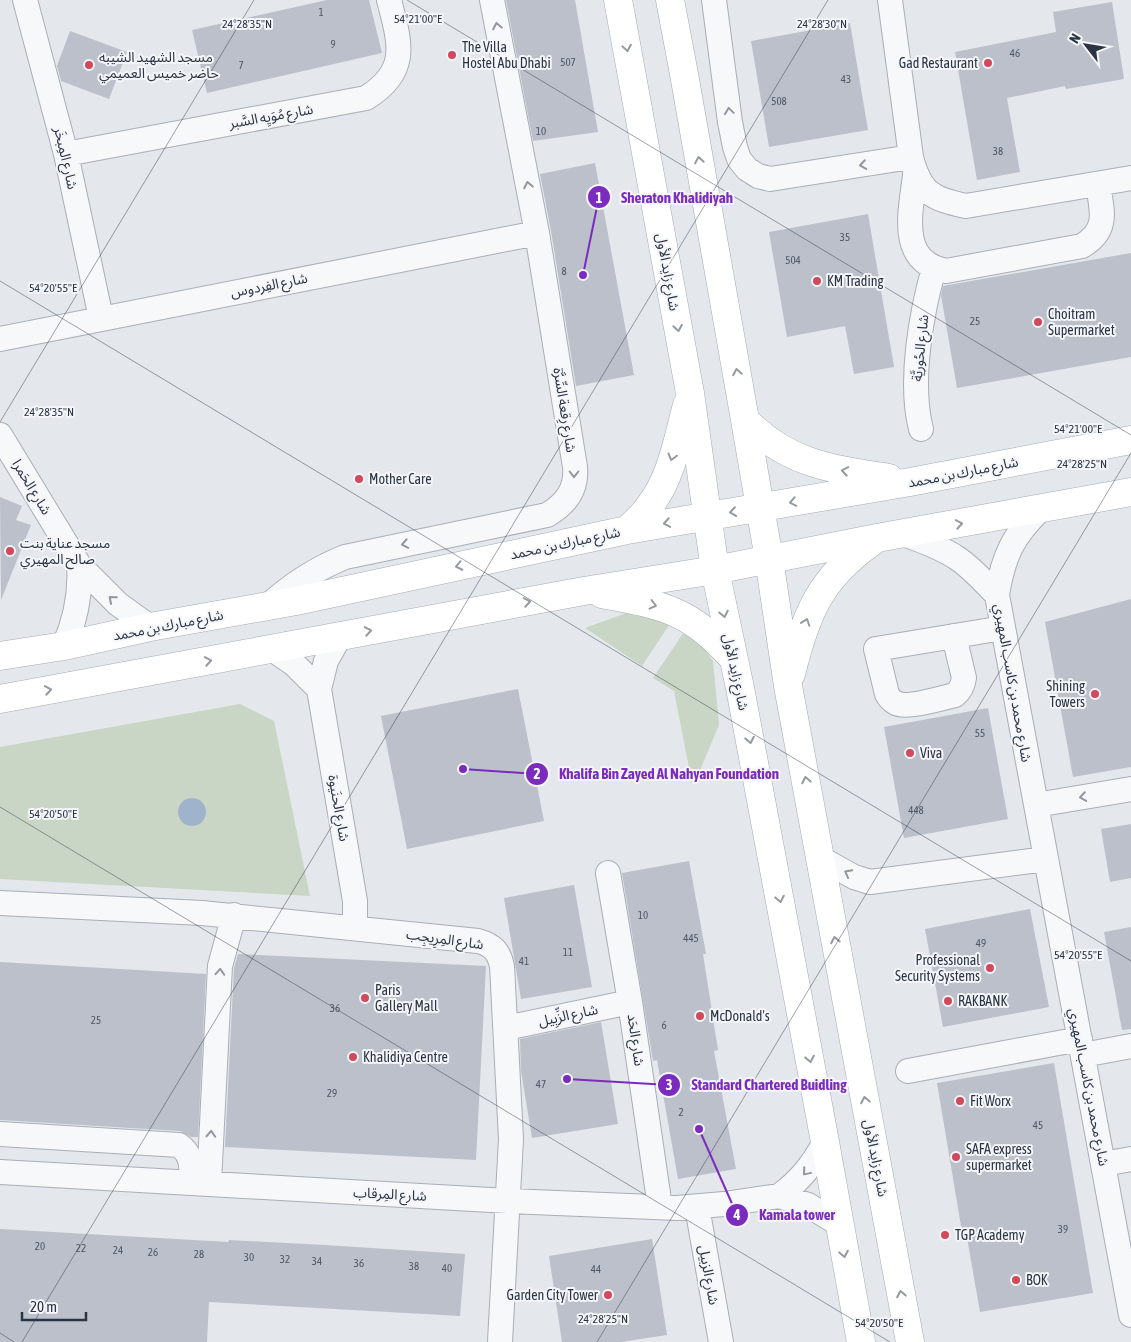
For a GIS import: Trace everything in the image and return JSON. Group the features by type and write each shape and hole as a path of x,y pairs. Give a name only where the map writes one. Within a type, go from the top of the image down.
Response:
{"main road":[{"name":"شارع زايد الأول","path":"618,0 690,394 715,570 825,1142 861,1342"},
{"name":"شارع زايد الأول","path":"670,0 769,559 788,686 910,1342"},
{"path":"627,530 643,515 660,490 670,465 690,394"},
{"path":"745,420 771,444 793,456 833,469 910,482"},
{"name":"شارع مبارك بن محمد","path":"0,656 64,646 150,627 268,606 627,530 910,482 1131,440"},
{"path":"0,699 588,590 715,570 877,538 1131,492"},
{"path":"788,686 798,644 809,614 821,590 854,554 877,538"},
{"path":"588,590 653,605 674,612 711,636 733,658"}],"street":[{"name":"شارع المِبخَر","path":"25,0 66,154 101,318"},
{"name":"شارع مُوَيِه السَّبر","path":"66,154 366,98 379,90 390,78 397,64 399,48 389,0"},
{"name":"شارع رِقعة السِّرَّة","path":"268,606 303,577 345,557 547,514 558,509 572,491 575,475 538,233 492,0"},
{"path":"714,0 730,122 739,159 747,169 758,176 770,179 913,166"},
{"path":"890,0 913,166 910,213 912,243 916,254 924,262 934,268 946,271 1082,246 1091,241 1101,225 1103,215 1098,185"},
{"path":"913,166 927,192 946,202 966,206 1131,178"},
{"name":"شارع الفِردوس","path":"0,339 538,233"},
{"name":"شارع الحُوريَّة","path":"921,429 917,415 916,383 922,321 934,268"},
{"name":"شارع الحَمرا","path":"0,435 79,565 110,597 150,627"},
{"name":"شارع محمد بن كاسب المهيري","path":"1041,509 1026,523 1014,540 1005,558 997,595 1131,1315"},
{"name":"شارع محمد بن كاسب المهيري","path":"903,534 940,548 957,558 997,595"},
{"name":"شارع الحَمرا","path":"64,646 71,630 80,596 79,565"},
{"path":"954,636 1003,628"},
{"name":"شارع الحنَيوة","path":"340,636 326,661 319,689 355,901 355,928"},
{"path":"272,649 294,664 319,689"},
{"path":"1036,805 1131,789"},
{"path":"820,858 862,880 878,882 1046,859"},
{"name":"شارع الحَد","path":"608,873 630,1002 660,1207"},
{"name":"شارع المِرِيجِب","path":"0,903 234,915 473,941 488,944 495,949 500,956 502,966 512,1139 500,1342"},
{"path":"200,1183 220,966 234,915"},
{"name":"شارع الزِّبِيل","path":"506,1028 630,1002"},
{"path":"908,1070 1081,1047 1131,1046"},
{"path":"0,1134 179,1145 190,1156 200,1183"},
{"path":"779,1196 804,1175 825,1142"},
{"path":"1103,1164 1131,1159"},
{"name":"شارع المِرقاب","path":"0,1172 508,1201 660,1207 697,1207 779,1196 808,1205 839,1224"},
{"name":"شارع الزبيل","path":"697,1207 721,1342"}],"green space":[{"path":"629,612 675,616 642,666 585,628"},
{"path":"688,626 713,661 719,725 701,768 692,783 674,691 653,678"},
{"path":"240,704 274,721 310,896 0,879 0,747"}],"water":[{"path":"192,798 202,802 206,812 202,822 192,826 182,822 178,812 182,802"}],"building":[{"path":"327,0 369,0 382,53 207,93 192,30"},
{"path":"506,0 575,0 598,132 533,141"},
{"path":"1112,2 1124,79 1066,89 1065,86 1007,98 1020,172 977,180 955,52 1056,32 1053,12"},
{"path":"850,23 868,130 769,147 751,41"},
{"name":"مسجد الشهيد الشيبه حاضر خميس العميمي","path":"70,31 127,52 109,99 61,81 57,66"},
{"path":"595,163 634,375 576,386 540,174"},
{"path":"868,214 894,367 854,374 845,326 787,337 769,232"},
{"name":"Choitram Supermarket","path":"1131,253 1131,357 957,388 941,295 943,286"},
{"name":"مسجد عناية بنت صالح المهيري","path":"0,497 22,506 16,520 31,525 1,600"},
{"name":"Shining Towers","path":"1131,599 1131,767 1073,777 1045,622"},
{"path":"518,689 544,821 407,849 381,716"},
{"path":"988,708 1008,819 904,838 884,727"},
{"path":"1131,824 1131,878 1110,882 1101,829"},
{"path":"689,861 706,954 703,954 718,1050 714,1051 736,1169 678,1179 657,1060 653,1061 622,873"},
{"path":"574,885 592,987 521,999 504,898"},
{"path":"1030,909 1049,1007 943,1027 925,929"},
{"path":"1131,927 1131,1029 1122,1030 1104,932"},
{"name":"Khalidiya Centre","path":"238,954 486,966 476,1160 225,1147 234,968"},
{"path":"0,962 206,974 198,1137 191,1137 180,1131 0,1120"},
{"path":"601,1022 618,1124 532,1138 521,1071 520,1039"},
{"path":"1054,1063 1093,1293 980,1312 966,1232 962,1232 937,1083"},
{"path":"0,1229 465,1254 460,1316 209,1302 207,1342 0,1342"},
{"name":"Garden City Tower","path":"652,1239 667,1335 621,1342 562,1342 549,1256"}],"place":[{"name":"The Villa Hostel Abu Dhabi","path":"452,55"},
{"name":"Gad Restaurant","path":"988,63"},
{"name":"مسجد الشهيد الشيبه حاضر خميس العميمي","path":"89,65"},
{"name":"Sheraton Khalidiyah","path":"583,275"},
{"name":"KM Trading","path":"817,281"},
{"name":"Choitram Supermarket","path":"1038,322"},
{"name":"Mother Care","path":"359,479"},
{"name":"مسجد عناية بنت صالح المهيري","path":"10,551"},
{"name":"Shining Towers","path":"1095,694"},
{"name":"Viva","path":"910,753"},
{"name":"Khalifa Bin Zayed Al Nahyan Foundation","path":"463,769"},
{"name":"Professional Security Systems","path":"990,968"},
{"name":"Paris Gallery Mall","path":"365,998"},
{"name":"RAKBANK","path":"948,1001"},
{"name":"McDonald's","path":"700,1016"},
{"name":"Khalidiya Centre","path":"353,1057"},
{"name":"Standard Chartered Buidling","path":"567,1079"},
{"name":"Fit Worx","path":"960,1101"},
{"name":"Kamala tower","path":"699,1129"},
{"name":"SAFA express supermarket","path":"956,1157"},
{"name":"TGP Academy","path":"945,1235"},
{"name":"BOK","path":"1016,1280"},
{"name":"Garden City Tower","path":"608,1295"}]}
